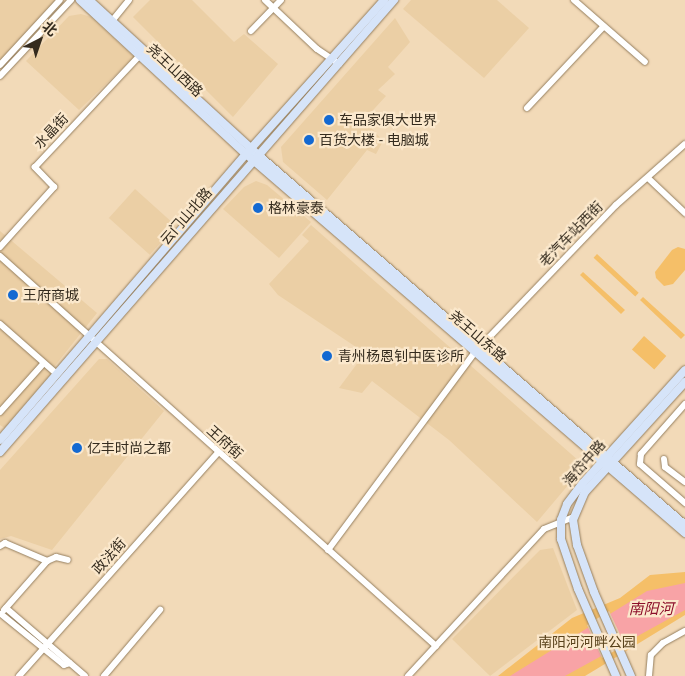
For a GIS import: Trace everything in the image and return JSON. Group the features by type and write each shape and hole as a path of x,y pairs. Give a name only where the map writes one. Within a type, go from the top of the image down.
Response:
{"main road":[{"name":"尧王山西路","path":"80,0 252,154"},
{"name":"尧王山西路","path":"89,0 252,154"},
{"name":"云门山北路","path":"336,62 384,0"},
{"name":"云门山北路","path":"0,452 93,338 252,154 394,0"},
{"name":"尧王山东路","path":"252,154 478,348 685,534"},
{"name":"云门山北路","path":"0,440 3,430 93,338"},
{"name":"海岱中路","path":"630,676 577,545 574,517 580,498 606,462 685,370"},
{"name":"海岱中路","path":"561,520 573,495 685,382"},
{"name":"尧王山东路","path":"606,462 685,525"},
{"path":"561,520 564,550 584,605 616,676"}],"street":[{"path":"0,65 60,0"},
{"path":"0,76 71,0"},
{"path":"112,21 129,0"},
{"path":"266,0 336,62"},
{"path":"251,31 281,0"},
{"path":"574,0 645,62"},
{"path":"528,108 604,26"},
{"name":"水晶街","path":"0,246 54,187 35,167 140,55"},
{"name":"老汽车站西街","path":"328,550 478,348 616,205 649,179 685,144"},
{"path":"649,179 685,213"},
{"name":"王府街","path":"0,256 436,646"},
{"path":"0,324 42,364 57,374"},
{"path":"0,412 42,364"},
{"path":"685,404 641,454 640,464 685,503"},
{"name":"政法街","path":"19,676 218,452"},
{"path":"664,459 666,467 685,482"},
{"path":"408,676 544,529 561,520 574,517"},
{"path":"0,546 5,544 47,561"},
{"path":"68,560 56,557 47,561 0,614 42,650 64,665 70,663"},
{"path":"6,608 85,676"},
{"path":"104,676 160,610"},
{"path":"649,676 651,655 663,643 685,631"}],"shaded area":[{"path":"0,0 59,0 0,62"},
{"path":"150,0 192,0 234,42 244,34 278,64 233,117 133,17"},
{"path":"411,0 497,0 529,28 484,78 403,9"},
{"path":"81,14 91,17 134,57 79,110 26,61 69,16"},
{"path":"395,18 410,42 388,67 395,74 378,90 386,96 364,120 383,141 376,154 367,150 327,200 283,162 281,147"},
{"path":"256,181 267,185 311,222 279,258 223,209 244,187"},
{"path":"135,189 176,226 150,255 109,218"},
{"path":"311,225 579,461 580,471 537,522 449,440 372,381 362,393 339,388 365,353 278,295 269,284 309,241 302,235"},
{"name":"王府商城","path":"0,231 97,313 50,372 52,375 6,429 0,425"},
{"name":"亿丰时尚之都","path":"99,359 107,359 164,411 52,550 11,536 0,539 0,470"},
{"path":"553,548 577,610 490,676 452,639 540,550"}],"green space":[{"path":"678,247 685,249 685,270 673,284 664,286 656,278 655,272 672,250"},
{"path":"597,254 639,293 635,297 594,258"},
{"path":"583,272 625,310 621,314 580,275"},
{"path":"643,297 685,335 681,339 640,300"},
{"path":"644,336 666,356 654,369 632,349"},
{"name":"南阳河","path":"685,572 685,615 585,676 498,676 572,618 620,598 650,575"}],"water":[{"name":"南阳河","path":"685,583 685,610 565,676 510,676 647,591"}],"pier":[{"path":"609,611 625,645 602,658 587,625"}],"place":[{"name":"车品家俱大世界","path":"329,120"},
{"name":"百货大楼 - 电脑城","path":"309,140"},
{"name":"格林豪泰","path":"258,208"},
{"name":"王府商城","path":"13,295"},
{"name":"青州杨恩钊中医诊所","path":"327,356"},
{"name":"亿丰时尚之都","path":"77,448"}],"park label":[{"name":"南阳河河畔公园","path":"587,642"}]}
